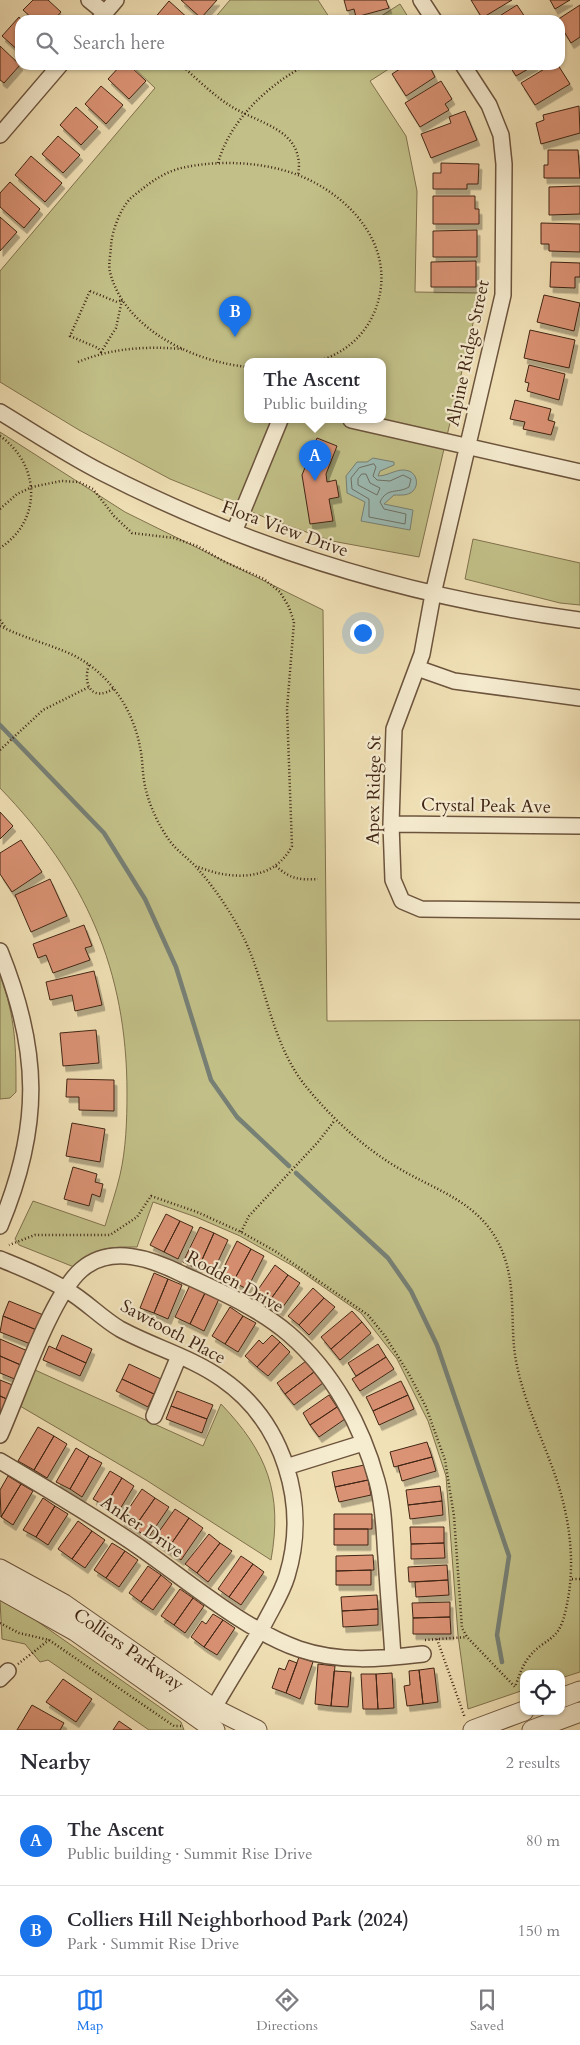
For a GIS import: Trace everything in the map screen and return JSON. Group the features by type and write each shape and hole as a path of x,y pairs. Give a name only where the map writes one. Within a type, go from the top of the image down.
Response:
{"street":[{"path":"89,0 110,12"},
{"path":"421,0 431,15"},
{"path":"0,135 56,70"},
{"name":"Alpine Ridge Street","path":"433,594 503,295 504,164 501,135 489,105 466,70"},
{"name":"Flora View Drive","path":"0,412 100,471 234,532 314,562 433,594 510,610 580,620"},
{"path":"234,532 279,423"},
{"path":"364,423 580,472"},
{"name":"Apex Ridge St","path":"433,594 422,654 394,729 391,824 393,880 402,901 421,909 580,911"},
{"path":"417,668 454,681 580,698"},
{"name":"Crystal Peak Ave","path":"391,824 580,826"},
{"path":"0,951 16,991 28,1040 31,1090 28,1136 22,1166 0,1226"},
{"name":"Rodden Drive","path":"0,1435 50,1319 66,1289 82,1269 102,1258 127,1255 156,1262 244,1304 289,1334 320,1365 342,1398 363,1443 377,1481 383,1518 393,1657"},
{"name":"Sawtooth Place","path":"0,1259 66,1289 119,1328 199,1364 222,1379 244,1397 262,1416 279,1446 292,1482 296,1523 287,1576 260,1630 208,1723"},
{"path":"154,1416 179,1356"},
{"path":"286,1467 363,1443"},
{"name":"Anker Drive","path":"0,1461 115,1530 260,1630 300,1649 344,1659 423,1654"},
{"name":"Colliers Parkway","path":"0,1569 64,1604 208,1723"},
{"name":"Colliers Parkway","path":"0,1589 75,1631 208,1723 257,1730"},
{"path":"565,1697 580,1691"},
{"path":"469,1725 520,1712"},
{"path":"532,1730 580,1712"}],"path":[{"path":"187,70 227,104 284,133 293,142 298,153 298,176"},
{"path":"218,163 222,147 244,114 278,83 298,70"},
{"path":"244,366 214,361 184,349 149,328 122,300 110,271 112,238 126,202 154,179 185,167 218,163 258,165 298,176 349,207 360,218 374,244 382,274 377,306 370,323 360,336 336,354 326,358"},
{"path":"101,352 98,348 70,336 90,291 117,302 122,300"},
{"path":"101,352 116,328 122,300"},
{"path":"78,362 101,352 132,347 184,349"},
{"path":"0,436 21,457 28,471 32,486 27,514 22,526 12,539 0,548"},
{"path":"0,510 17,494 32,486 61,481 86,485 102,499 123,526 132,532 174,538 197,546 225,562 264,579 280,592 289,606 294,622 295,640 287,709 292,846 286,858 276,866 261,873 245,876 227,876 194,865"},
{"path":"0,620 6,629"},
{"path":"0,626 17,635 63,651 89,665 114,688 134,723 141,749 145,786 154,814 169,840 212,886 237,924 252,956 273,1025 292,1068 335,1120 392,1165 458,1198 474,1211 497,1240 505,1257 511,1281 516,1362 522,1390 554,1472 564,1507 570,1542 572,1579 561,1628 555,1637 530,1656 522,1668 515,1687 467,1637 460,1617 454,1516 445,1460 435,1429 410,1374 368,1315 275,1251 241,1232 197,1212 151,1196 137,1217 110,1235 35,1235 9,1245"},
{"path":"89,665 85,676 89,687 96,693 102,694 114,688"},
{"path":"0,750 43,710 89,687"},
{"path":"276,866 287,876 299,880 318,879"},
{"path":"241,1232 249,1216 318,1142 335,1120"},
{"path":"572,1579 580,1579"},
{"path":"0,1623 19,1633 49,1640 174,1726 185,1726"},
{"path":"447,1638 467,1637"},
{"path":"437,1639 469,1725"},
{"path":"28,1658 49,1640"}],"shaded area":[{"path":"230,0 318,0 328,15 217,15"},
{"path":"400,4 407,15 383,15"},
{"path":"136,70 387,70 370,81 406,136 417,191 415,292 480,293 419,557 332,541 269,519 170,479 79,430 0,382 0,271 155,88"},
{"path":"0,432 125,512 323,610 327,1021 580,1020 580,1672 565,1677 565,1670 520,1670 520,1691 468,1709 458,1635 446,1476 428,1421 397,1359 361,1313 293,1266 240,1236 196,1217 153,1202 137,1247 119,1247 96,1252 74,1267 19,1245 15,1239 33,1201 105,1226 122,1165 126,1134 127,1093 125,1048 119,1005 109,965 95,927 78,890 56,855 30,821 0,788"},
{"path":"473,539 580,563 580,605 560,603 465,579"},
{"path":"0,975 14,1033 16,1092 10,1098 0,1099"},
{"path":"35,1370 203,1446 221,1404 250,1439 268,1475 273,1494 275,1514 271,1560 146,1480 20,1406"},
{"path":"0,1600 34,1619 181,1722 184,1730 149,1730 48,1660 40,1662 25,1644 2,1639"}],"water":[{"path":"373,458 394,462 394,465 380,471 378,476 405,470 412,472 414,475 416,486 411,493 394,495 384,504 413,510 410,530 361,521 365,502 347,493 346,476 357,462 367,462"}],"building":[{"path":"33,0 48,0 61,12 58,15 28,15 23,10"},
{"path":"181,0 217,0 204,15 198,15"},
{"path":"344,0 386,0 389,8 363,15 356,15 354,9 347,11"},
{"path":"471,0 512,0 487,15 480,15"},
{"path":"550,0 570,0 555,9"},
{"path":"169,1 184,15 157,15"},
{"path":"517,5 524,15 501,15"},
{"path":"580,5 580,37 571,43 565,33 565,15"},
{"path":"15,21 15,48 2,36"},
{"path":"0,46 15,60 16,70 4,83 0,80"},
{"path":"116,70 134,70 146,81 129,99 108,79"},
{"path":"398,70 432,70 435,77 406,96 392,74"},
{"path":"512,70 526,70 516,76"},
{"path":"543,70 561,70 570,84 535,105 521,83"},
{"path":"441,81 452,99 445,104 449,110 420,127 405,103"},
{"path":"101,86 123,105 106,124 85,104"},
{"path":"579,106 580,133 541,144 536,123 544,120 543,115"},
{"path":"76,107 98,127 81,145 60,125"},
{"path":"465,111 477,140 431,158 421,134 451,123 449,117"},
{"path":"58,136 80,155 63,173 42,154"},
{"path":"548,150 578,150 580,178 544,178 544,165 548,165"},
{"path":"31,156 62,183 45,202 15,175"},
{"path":"441,163 479,164 478,184 467,184 467,189 433,189 433,173 441,173"},
{"path":"10,182 40,209 24,228 0,207 0,193"},
{"path":"580,186 580,214 549,215 549,187"},
{"path":"433,196 475,196 475,209 479,209 479,224 433,224"},
{"path":"0,217 17,232 0,251"},
{"path":"541,223 580,224 580,252 549,251 549,244 541,244"},
{"path":"477,230 477,257 433,257 433,231"},
{"path":"476,261 476,287 431,287 431,262"},
{"path":"551,262 580,263 580,277 575,277 575,288 550,287"},
{"path":"544,295 580,303 574,331 537,322"},
{"path":"530,330 575,340 569,368 524,358"},
{"path":"529,365 565,374 559,400 527,391 529,383 525,382"},
{"path":"515,400 551,409 548,420 555,422 551,435 523,429 525,422 510,419"},
{"path":"317,438 337,446 326,474 327,482 336,480 339,497 329,499 333,521 310,524 302,475"},
{"path":"0,812 13,826 0,839"},
{"path":"21,840 42,872 12,892 0,874 0,853"},
{"path":"50,879 67,916 31,932 15,895"},
{"path":"84,925 92,946 85,948 90,960 53,973 46,955 38,958 33,944"},
{"path":"94,971 102,1005 75,1011 72,995 50,1000 46,982"},
{"path":"96,1030 99,1063 63,1066 60,1033"},
{"path":"67,1079 114,1080 114,1111 79,1110 79,1097 66,1097"},
{"path":"72,1123 105,1129 100,1162 66,1156"},
{"path":"73,1167 97,1174 95,1182 103,1184 100,1197 92,1194 89,1206 64,1199"},
{"path":"166,1214 180,1221 164,1252 150,1245"},
{"path":"180,1221 193,1227 178,1259 164,1252"},
{"path":"200,1227 214,1233 198,1269 183,1262"},
{"path":"214,1233 228,1240 214,1270 200,1264"},
{"path":"237,1241 251,1249 233,1282 220,1275"},
{"path":"251,1249 264,1256 247,1289 233,1282"},
{"path":"275,1265 288,1275 268,1303 255,1294"},
{"path":"154,1273 168,1279 154,1313 140,1308"},
{"path":"288,1275 300,1283 280,1311 268,1303"},
{"path":"168,1279 182,1285 168,1319 154,1313"},
{"path":"190,1285 205,1293 190,1324 175,1317"},
{"path":"313,1288 324,1298 299,1325 288,1316"},
{"path":"205,1293 219,1299 204,1331 190,1324"},
{"path":"324,1298 335,1307 309,1335 299,1325"},
{"path":"9,1301 46,1316 39,1331 3,1316"},
{"path":"230,1307 243,1316 225,1344 212,1336"},
{"path":"352,1311 362,1322 331,1349 321,1337"},
{"path":"3,1316 39,1331 33,1345 0,1332"},
{"path":"243,1316 256,1323 238,1352 225,1344"},
{"path":"362,1322 371,1333 340,1360 331,1349"},
{"path":"62,1335 92,1349 86,1363 56,1349"},
{"path":"272,1335 280,1342 257,1367 245,1356 259,1340 263,1344"},
{"path":"0,1339 30,1352 23,1366 0,1356"},
{"path":"280,1342 290,1352 268,1376 257,1367"},
{"path":"378,1344 386,1357 356,1376 348,1363"},
{"path":"49,1346 86,1363 80,1376 43,1360"},
{"path":"0,1356 23,1366 17,1380 0,1373"},
{"path":"386,1357 394,1369 360,1391 352,1379"},
{"path":"306,1361 314,1372 285,1394 277,1383"},
{"path":"129,1364 161,1379 154,1394 122,1379"},
{"path":"314,1372 323,1383 294,1405 285,1394"},
{"path":"122,1379 154,1394 148,1407 116,1391"},
{"path":"0,1380 15,1386 9,1400 0,1396"},
{"path":"401,1381 408,1395 373,1411 366,1397"},
{"path":"177,1391 213,1405 207,1419 171,1406"},
{"path":"329,1395 337,1407 310,1425 303,1413"},
{"path":"408,1395 414,1409 379,1425 373,1411"},
{"path":"0,1396 9,1400 3,1413 0,1411"},
{"path":"171,1406 207,1419 202,1433 166,1419"},
{"path":"337,1407 345,1419 319,1437 310,1425"},
{"path":"38,1427 54,1436 34,1470 18,1461"},
{"path":"54,1436 67,1444 47,1478 34,1470"},
{"path":"427,1442 432,1457 394,1467 390,1452"},
{"path":"76,1448 89,1456 70,1489 56,1482"},
{"path":"89,1456 102,1463 82,1497 70,1489"},
{"path":"432,1457 436,1471 402,1481 398,1466"},
{"path":"364,1465 368,1480 335,1487 332,1472"},
{"path":"110,1471 122,1478 105,1506 93,1499"},
{"path":"8,1476 21,1484 1,1517 0,1490"},
{"path":"122,1478 134,1486 117,1514 105,1506"},
{"path":"368,1480 371,1495 339,1502 335,1487"},
{"path":"21,1484 33,1491 13,1525 1,1517"},
{"path":"440,1486 442,1501 408,1505 406,1490"},
{"path":"142,1489 155,1498 134,1528 121,1520"},
{"path":"43,1498 55,1506 36,1537 23,1530"},
{"path":"155,1498 169,1507 148,1538 134,1528"},
{"path":"442,1501 443,1515 410,1519 408,1505"},
{"path":"55,1506 68,1514 48,1545 36,1537"},
{"path":"175,1509 189,1518 167,1550 153,1540"},
{"path":"334,1514 372,1514 372,1529 334,1529"},
{"path":"189,1518 203,1528 181,1560 167,1550"},
{"path":"78,1521 92,1531 72,1559 58,1549"},
{"path":"410,1527 444,1527 444,1543 411,1544"},
{"path":"334,1529 368,1529 368,1545 334,1545"},
{"path":"92,1531 105,1540 85,1568 72,1559"},
{"path":"209,1534 220,1543 197,1573 185,1564"},
{"path":"112,1543 125,1551 106,1578 94,1570"},
{"path":"220,1543 232,1551 208,1582 197,1573"},
{"path":"444,1543 445,1558 411,1559 411,1544"},
{"path":"125,1551 138,1560 119,1587 106,1578"},
{"path":"373,1555 374,1570 336,1571 336,1556"},
{"path":"241,1556 253,1564 229,1597 218,1589"},
{"path":"253,1564 264,1572 241,1605 229,1597"},
{"path":"447,1565 448,1580 409,1582 408,1567"},
{"path":"148,1566 161,1575 141,1602 129,1593"},
{"path":"371,1570 371,1585 336,1585 336,1571"},
{"path":"161,1575 172,1584 153,1610 141,1602"},
{"path":"448,1580 449,1595 416,1597 415,1582"},
{"path":"180,1589 193,1598 174,1625 161,1616"},
{"path":"377,1595 378,1609 342,1611 341,1597"},
{"path":"193,1598 204,1606 185,1633 174,1625"},
{"path":"450,1602 450,1617 413,1618 412,1603"},
{"path":"378,1609 378,1625 343,1627 342,1611"},
{"path":"213,1614 223,1620 204,1647 191,1637 202,1621 206,1624"},
{"path":"450,1617 451,1634 413,1634 413,1618"},
{"path":"223,1620 235,1628 217,1655 204,1647"},
{"path":"299,1657 313,1662 300,1699 286,1693"},
{"path":"289,1660 297,1663 286,1693 272,1688 279,1668 285,1670"},
{"path":"318,1664 335,1666 331,1706 315,1704"},
{"path":"434,1668 438,1702 423,1704 419,1670"},
{"path":"419,1670 423,1704 407,1706 404,1686 410,1685 409,1671"},
{"path":"334,1671 351,1672 348,1707 331,1706"},
{"path":"392,1673 394,1708 378,1709 376,1674"},
{"path":"361,1674 376,1674 378,1709 363,1709"},
{"path":"63,1679 92,1699 76,1722 46,1702"},
{"path":"32,1705 64,1723 60,1730 17,1730"},
{"path":"119,1721 132,1730 113,1730"}],"waterway":[{"path":"0,725 104,833 145,899 176,967 211,1080 237,1117 289,1166"},
{"path":"296,1173 388,1258 411,1291 437,1345 509,1556 497,1635 502,1662"}],"place":[{"name":"Colliers Hill Neighborhood Park (2024)","path":"235,337"},
{"name":"The Ascent","path":"315,481"}]}
